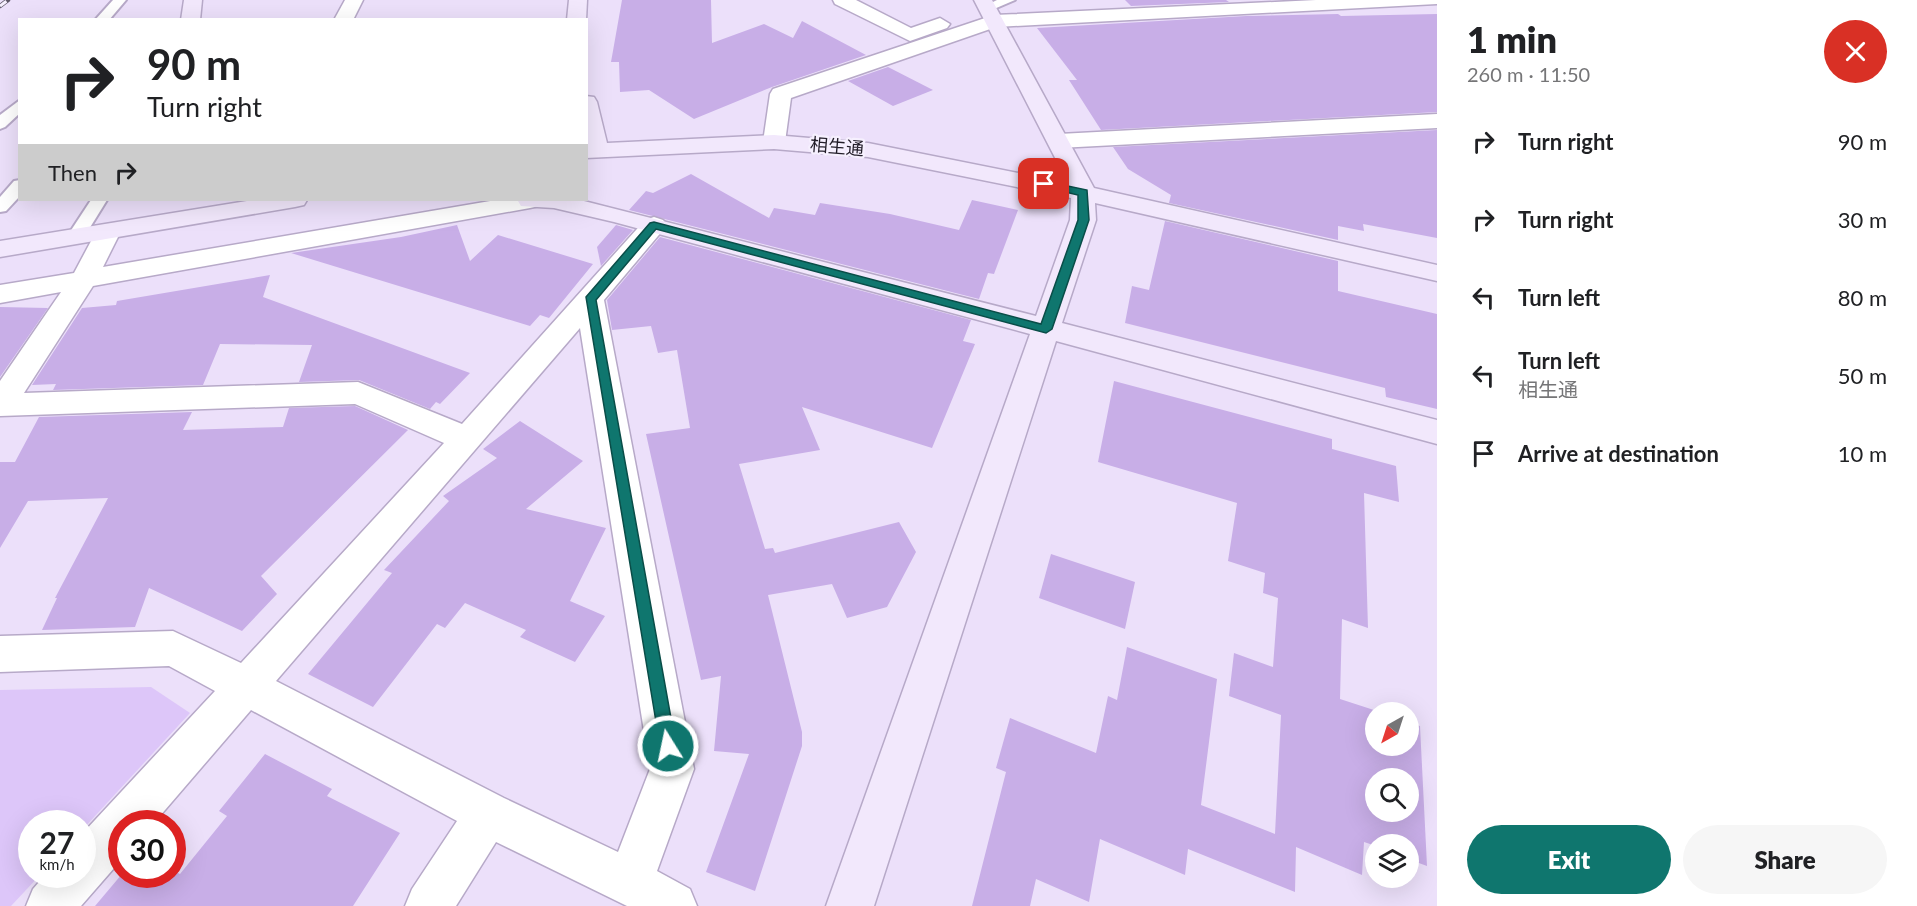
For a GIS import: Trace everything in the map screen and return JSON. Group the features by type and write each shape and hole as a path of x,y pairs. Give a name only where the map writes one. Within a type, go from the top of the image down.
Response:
{"street":[{"path":"190,18 193,0"},
{"path":"345,18 354,0"},
{"path":"576,18 578,0"},
{"path":"842,0 910,35 993,7 1086,18 1432,0"},
{"path":"1086,18 1088,3 1097,0"},
{"path":"850,906 1083,220 1083,193 1079,179 993,7"},
{"path":"774,142 782,93 993,7"},
{"path":"588,118 592,151"},
{"path":"1059,141 1437,121"},
{"name":"相生通","path":"592,151 774,142 868,150 1083,193 1437,273"},
{"path":"0,249 106,233 248,203 279,201"},
{"path":"0,294 530,201 554,201 654,225 1437,432 1437,438"},
{"path":"134,810 467,439 654,225"},
{"path":"0,405 84,279 106,233"},
{"path":"590,299 672,769 630,882"},
{"path":"0,405 358,393 467,439"},
{"path":"0,654 173,648 488,814 630,882 673,906"},
{"path":"429,906 488,814"},
{"path":"96,853 108,840"},
{"path":"50,906 66,888"}],"lane":[{"path":"103,18 120,0"},
{"path":"0,124 18,106"},
{"path":"0,207 18,187"},
{"path":"75,237 98,201"}],"shaded area":[{"path":"151,687 190,713 96,815 96,810 18,810 18,888 28,888 11,906 0,906 0,690"}],"building":[{"path":"622,0 711,0 712,43 764,24 793,38 802,21 866,55 772,87 694,119 649,90 620,92 619,62 611,62"},
{"path":"1125,0 1226,0 1229,2 1131,6"},
{"path":"1338,14 1341,16 1437,14 1437,112 1101,130 1069,80 1077,80 1037,28 1246,16"},
{"path":"888,67 933,90 893,106 848,81"},
{"path":"1437,130 1437,238 1363,224 1364,231 1338,226 1338,240 1169,203 1171,195 1128,169 1113,147"},
{"path":"691,174 769,218 774,208 815,215 820,203 890,214 959,230 972,200 1018,210 994,274 988,273 979,299 629,210 646,191 653,193"},
{"path":"1165,221 1338,261 1338,291 1437,314 1437,409 1386,397 1385,388 1125,323 1132,286 1149,290"},
{"path":"457,225 470,261 498,235 593,264 549,318 540,315 530,326 291,253 401,237"},
{"path":"616,225 633,230 601,266 597,247"},
{"path":"660,237 971,320 963,341 975,344 932,448 802,407 820,450 739,464 765,549 773,548 775,553 899,522 916,552 887,607 847,618 832,584 768,595 802,732 802,746 755,891 706,872 749,754 714,751 721,676 701,680 646,434 690,428 677,350 658,353 651,326 612,330 607,300"},
{"path":"270,275 263,297 470,373 440,404 436,402 430,409 359,380 299,382 312,345 220,344 203,385 53,390 56,384 32,385 82,308 116,305 117,301"},
{"path":"0,307 48,308 0,377"},
{"path":"1114,381 1332,439 1332,449 1396,466 1399,502 1364,493 1368,628 1342,619 1340,699 1365,707 1365,756 1419,756 1420,726 1427,866 1419,863 1419,834 1365,834 1362,875 1296,847 1295,892 1188,849 1185,875 1100,839 1089,902 1036,879 1030,906 972,906 1006,772 996,768 1010,718 1096,753 1108,696 1117,700 1127,647 1217,679 1201,805 1275,834 1281,715 1229,696 1234,653 1273,667 1278,598 1263,593 1265,573 1228,561 1237,503 1098,462"},
{"path":"355,406 408,430 261,576 277,594 242,631 149,588 135,627 42,630 57,598 55,598 108,498 28,501 0,548 0,462 15,462 39,417 192,412 183,430 283,427 289,408"},
{"path":"520,421 583,461 526,509 606,528 570,601 605,616 575,662 520,637 526,630 465,603 445,628 437,624 373,707 308,674 392,573 384,570 449,501 443,496 497,458 483,449"},
{"path":"1051,554 1135,582 1125,629 1039,598"},
{"path":"265,754 332,789 327,796 400,833 353,906 95,906 110,888 186,888 186,867 227,816 219,811"}],"railway":[{"path":"0,6 8,0"}],"route":[{"path":"668,746 590,299 654,225 1046,329 1083,220 1083,193 1044,184"}]}
